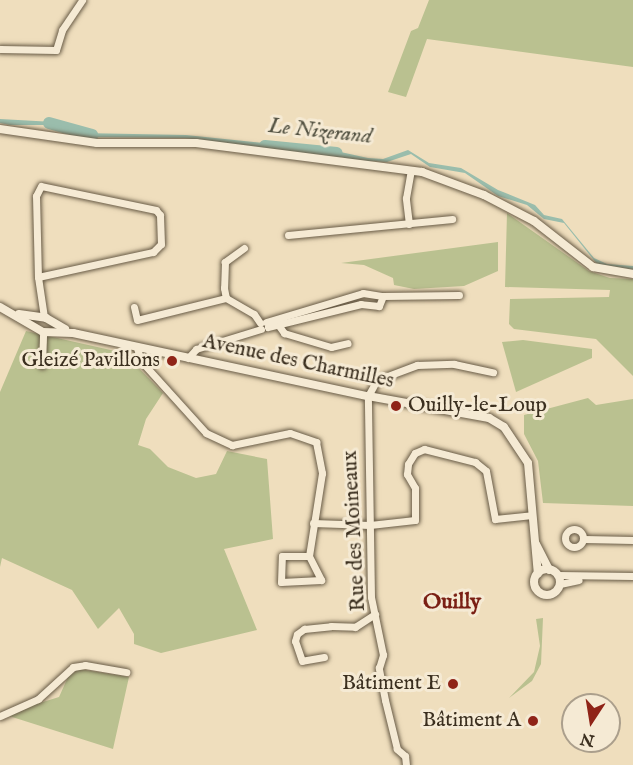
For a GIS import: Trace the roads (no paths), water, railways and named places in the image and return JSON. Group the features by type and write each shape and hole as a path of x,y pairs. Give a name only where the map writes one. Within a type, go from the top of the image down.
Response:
{"street":[{"path":"0,49 56,50 62,30 82,0"},
{"path":"0,129 97,143 196,143 411,170 472,189 518,212 556,236 593,267 633,274"},
{"path":"409,224 406,198 411,170"},
{"path":"38,277 153,252 161,244 160,215 156,210 41,186 36,196 38,277 44,325 42,366"},
{"path":"288,235 452,219"},
{"path":"226,298 225,262 244,248"},
{"path":"188,358 196,349 363,293 383,296 459,296"},
{"path":"134,307 137,322 226,298 254,314 264,325 279,326 360,304 378,306 383,296"},
{"name":"Avenue des Charmilles","path":"0,307 44,325 73,333 368,396 473,412 504,427 528,463 532,537 538,574"},
{"path":"279,326 284,333 331,347 348,344"},
{"path":"137,348 141,361 206,433 232,445 290,433 316,442 322,473 309,556 321,580 281,582 282,556 309,556"},
{"path":"368,396 377,380 417,364 454,364 493,372"},
{"name":"Rue des Moineaux","path":"368,396 370,525 375,614 383,655 379,668 397,749 405,756 406,765"},
{"path":"313,523 370,525 415,520 415,488 407,474 408,464 415,453 424,449 476,462 486,471 495,519 532,515"},
{"name":"Avenue des Charmilles","path":"532,537 549,570"},
{"path":"584,539 633,540"},
{"path":"549,570 559,580 553,594 543,594 535,586 538,574 549,570"},
{"path":"559,580 633,576"},
{"path":"324,657 302,661 295,641 297,634 304,629 331,626 355,627 375,614"},
{"path":"0,716 38,699 73,667 126,672"}],"waterway":[{"name":"Le Nizerand","path":"49,123 92,135"},
{"name":"Le Nizerand","path":"265,146 337,153"}],"place":[{"name":"Gleizé Pavillons","path":"172,361"},
{"name":"Ouilly-le-Loup","path":"396,406"},
{"name":"Bâtiment E","path":"453,684"},
{"name":"Bâtiment A","path":"533,721"}],"district":[{"name":"Ouilly","path":"452,603"}]}
